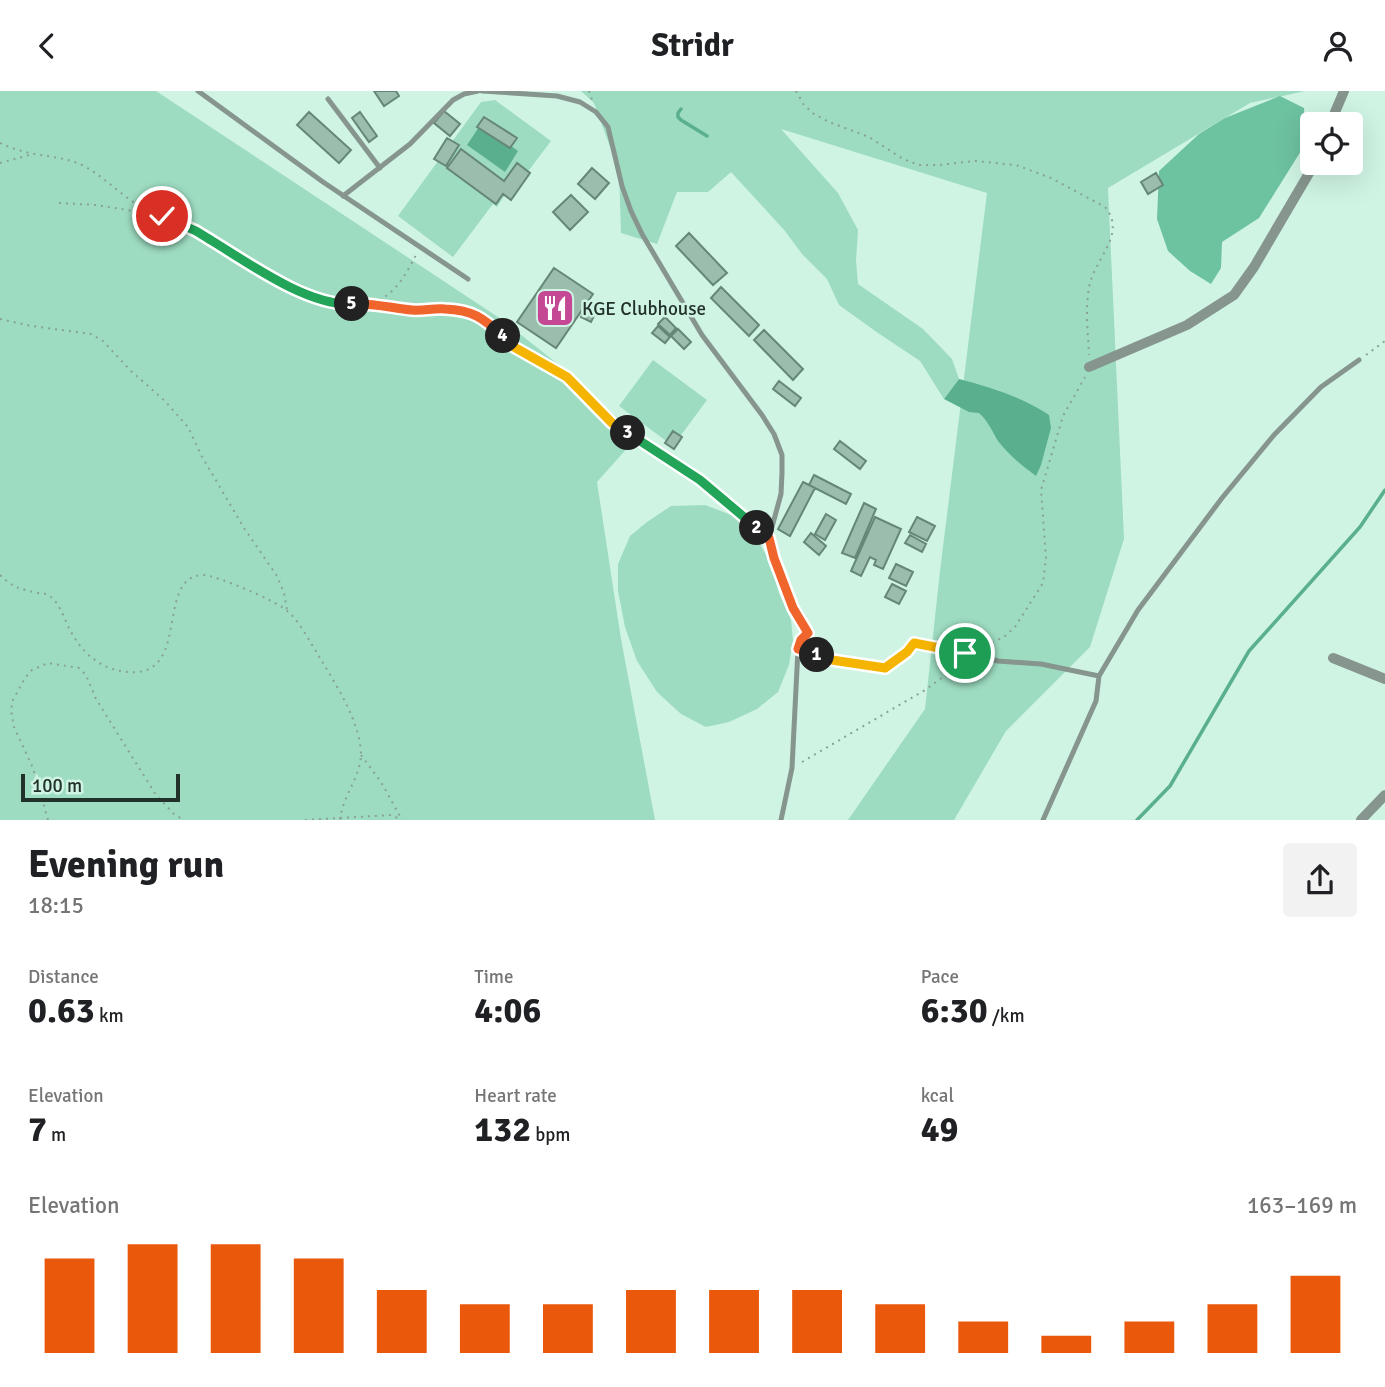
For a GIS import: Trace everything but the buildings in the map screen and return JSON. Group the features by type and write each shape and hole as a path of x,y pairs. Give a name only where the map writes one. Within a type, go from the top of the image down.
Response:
{"street":[{"path":"1335,112 1345,91"},
{"path":"1089,367 1187,325 1234,295 1254,267 1308,175"},
{"path":"1333,658 1385,679"},
{"path":"1361,820 1385,795"}],"lane":[{"path":"198,91 343,196 468,279"},
{"path":"343,196 411,144 453,100 464,94 480,91 557,96 580,102 596,112 608,127 622,186 642,234 702,335 774,434 782,456 781,494 769,538 793,608 808,633 801,640 798,649 792,768 781,820"},
{"path":"328,99 380,168"},
{"path":"1043,820 1096,701 1099,676 1138,610 1222,498 1274,435 1321,387 1359,360"},
{"path":"798,649 832,660 885,668 907,652 914,643 998,661 1041,664 1099,676"}],"path":[{"path":"796,91 804,105 814,114 829,123 869,137 903,159 919,165 975,161 1016,165 1051,178 1105,207 1111,214 1113,230 1109,245 1089,284 1089,367 1063,416 1041,490 1046,558 1043,583 1015,627 1004,637 965,653"},
{"path":"0,143 34,154 71,160 84,166 142,207 196,231 283,285 317,298 347,304 372,303 414,310 466,311 484,318 514,347 567,377 612,423 700,480 769,538"},
{"path":"0,163 34,154"},
{"path":"60,203 96,205 162,216"},
{"path":"372,303 390,294 403,280 420,248"},
{"path":"0,319 91,334 103,341 165,401 188,427 201,456 276,576 284,593 287,610"},
{"path":"1359,360 1385,341"},
{"path":"0,575 13,587 48,595 61,609 71,633 89,657 114,670 139,672 158,663 166,651 178,595 192,578 203,575 215,578 287,610 302,629 338,689 357,729 361,754 359,767 341,809 341,819"},
{"path":"792,768 925,689 975,655"},
{"path":"48,820 33,768 14,727 11,710 13,700 25,678 32,670 48,663 79,669 86,675 96,699 156,795 174,814 184,820"},
{"path":"361,754 382,782 401,820"},
{"path":"304,820 390,815 401,820"}],"shaded area":[{"path":"0,91 156,91 501,319 554,361 638,436 597,482 621,639 655,820 0,820"},
{"path":"581,91 1305,91 1250,103 1108,188 1124,539 1090,647 1006,731 954,820 848,820 925,709 987,193 781,129 838,193 858,230 858,284 923,329 952,359 959,379 944,399 920,361 839,305 827,279 731,172 708,192 677,192 657,244 621,233 619,171 594,103"},
{"path":"1280,96 1304,108 1304,112 1300,112 1300,153 1259,218 1222,242 1221,268 1211,284 1190,271 1168,251 1157,219 1159,171 1199,134 1225,118"},
{"path":"495,100 551,141 514,190 510,187 497,207 493,204 453,257 398,216 481,102"},
{"path":"481,124 518,151 505,172 467,145"},
{"path":"653,360 707,400 673,446 619,406"},
{"path":"959,379 1006,393 1049,415 1051,428 1036,476 1007,451 979,413 969,412 944,399"},
{"path":"705,505 734,516 752,532 770,561 779,593 791,620 793,640 789,665 778,692 757,709 729,722 706,727 681,714 657,692 637,661 625,627 618,591 618,564 630,536 671,506"}],"waterway":[{"path":"681,109 678,117 707,136"},
{"path":"1137,820 1170,786 1249,651 1360,527 1385,490"}],"place":[{"name":"KGE Clubhouse","path":"555,308"}],"route":[{"path":"162,216 196,231 283,285 317,298 347,304 372,303 414,310 466,311 484,318 514,347 567,377 612,423 700,480 769,538 793,608 808,633 801,640 798,649 832,660 885,668 907,652 914,643 965,653"}]}
